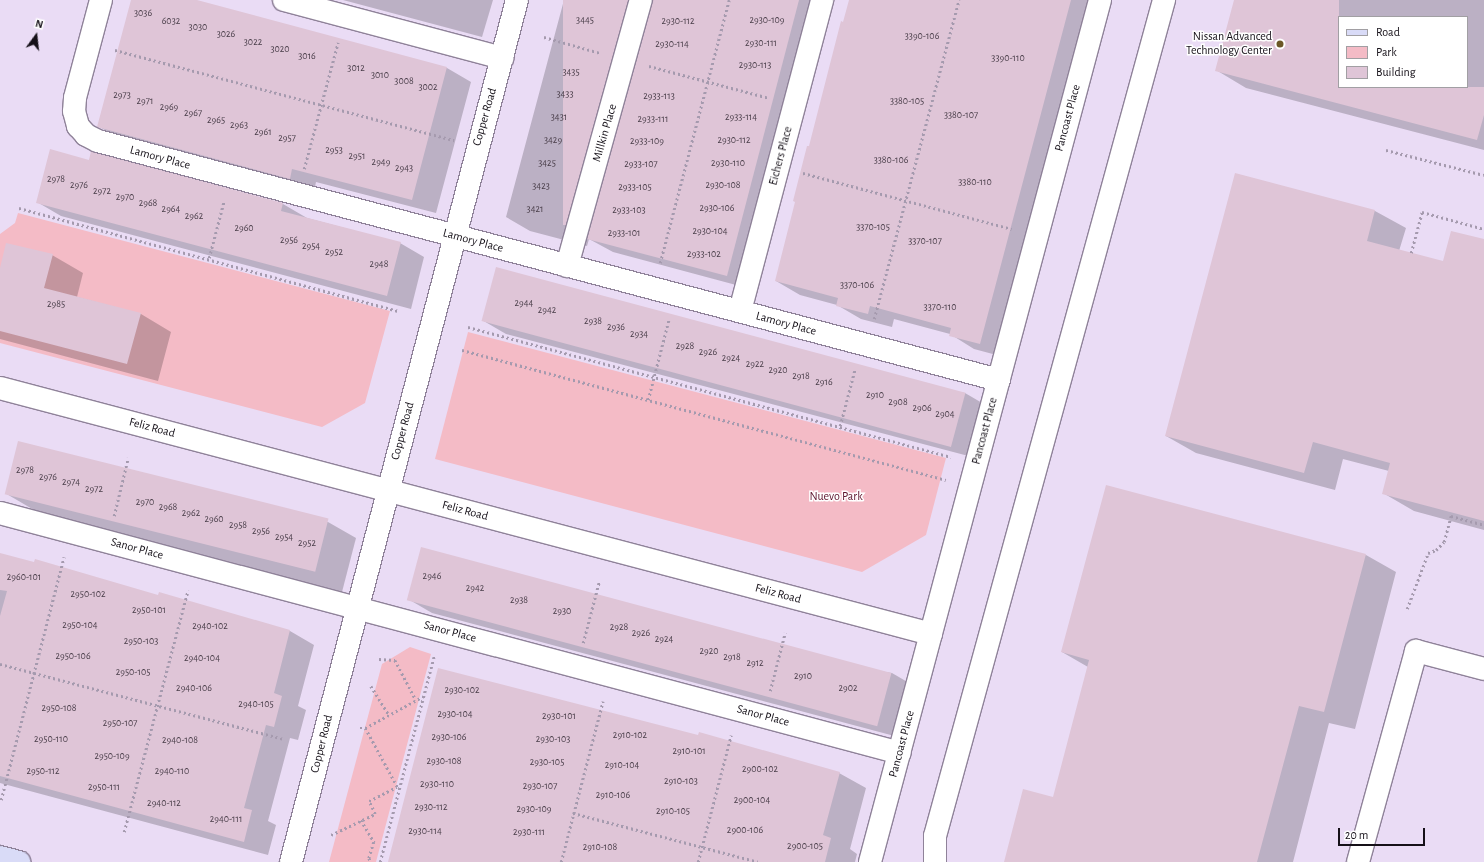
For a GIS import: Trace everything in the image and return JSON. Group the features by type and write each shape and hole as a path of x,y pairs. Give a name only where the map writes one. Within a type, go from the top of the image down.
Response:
{"main road":[{"path":"0,857 19,862"}],"street":[{"name":"Lamory Place","path":"101,0 75,98 74,111 78,126 86,135 98,142 998,380"},
{"path":"284,0 502,58"},
{"name":"Copper Road","path":"291,862 477,146 517,0"},
{"name":"Millkin Place","path":"567,266 626,60 641,0"},
{"name":"Eichers Place","path":"740,311 822,0"},
{"name":"Pancoast Place","path":"870,862 1100,0"},
{"path":"935,862 935,836 1164,0"},
{"name":"Feliz Road","path":"0,388 930,634"},
{"name":"Sanor Place","path":"0,513 900,753"},
{"path":"1358,862 1416,651 1479,668"}],"path":[{"path":"658,270 729,0"},
{"path":"840,426 906,201 959,0"},
{"path":"298,194 344,16"},
{"path":"544,37 795,105"},
{"path":"107,48 477,146"},
{"path":"1386,150 1484,175"},
{"path":"778,166 1036,236"},
{"path":"209,258 231,176"},
{"path":"19,208 209,258 398,312"},
{"path":"1411,253 1422,212 1484,229"},
{"path":"648,400 675,294"},
{"path":"468,327 959,459"},
{"path":"462,350 953,482"},
{"path":"107,541 128,458"},
{"path":"1407,609 1428,553 1436,550 1444,542 1452,516 1484,525"},
{"path":"1,800 66,553"},
{"path":"577,666 599,582"},
{"path":"124,832 189,585"},
{"path":"764,716 785,633"},
{"path":"380,862 435,651"},
{"path":"379,659 395,660 416,700"},
{"path":"0,664 283,739"},
{"path":"371,686 389,715"},
{"path":"360,728 365,728 424,696"},
{"path":"561,862 604,697"},
{"path":"331,835 375,814 369,801 397,787 365,728"},
{"path":"698,862 732,730"},
{"path":"573,813 758,862"},
{"path":"361,820 374,842 369,858 371,862"}],"green space":[{"path":"18,213 390,311 365,403 322,427 0,343 0,234 15,223"},
{"name":"Nuevo Park","path":"468,332 946,458 926,535 862,572 435,459"},
{"path":"410,647 431,654 376,862 329,862 382,664"}],"building":[{"path":"131,0 197,0 447,67 412,200 292,169 290,179 97,127"},
{"path":"563,0 628,0 628,225 563,225"},
{"path":"653,0 799,0 727,276 587,239"},
{"path":"849,0 1071,0 980,344 949,336 951,328 870,306 868,314 836,306 838,298 775,281 795,202 793,201 807,146 809,146 841,21 843,22"},
{"name":"Nissan Advanced Technology Center","path":"1234,0 1339,0 1338,88 1484,87 1484,115 1477,140 1215,71"},
{"path":"50,149 89,160 91,151 283,203 281,211 401,242 387,296 36,203"},
{"path":"1235,173 1375,210 1367,241 1443,261 1451,231 1484,239 1484,521 1382,494 1390,463 1313,442 1304,473 1165,436"},
{"path":"6,243 53,254 44,288 141,313 127,364 0,331 0,268"},
{"path":"496,267 965,393 951,447 482,321"},
{"path":"18,441 328,518 315,572 5,494"},
{"path":"1106,485 1366,554 1324,712 1299,706 1257,862 1004,862 1023,789 1053,797 1089,660 1061,652"},
{"path":"421,547 891,673 877,726 407,600"},
{"path":"0,553 34,562 35,559 158,595 159,592 290,630 274,693 282,696 274,727 266,725 244,808 252,810 244,842 0,776 0,616 7,591 0,590"},
{"path":"438,668 698,735 699,732 840,772 823,835 831,838 825,862 388,862"}],"place":[{"name":"Nissan Advanced Technology Center","path":"1280,44"}]}
